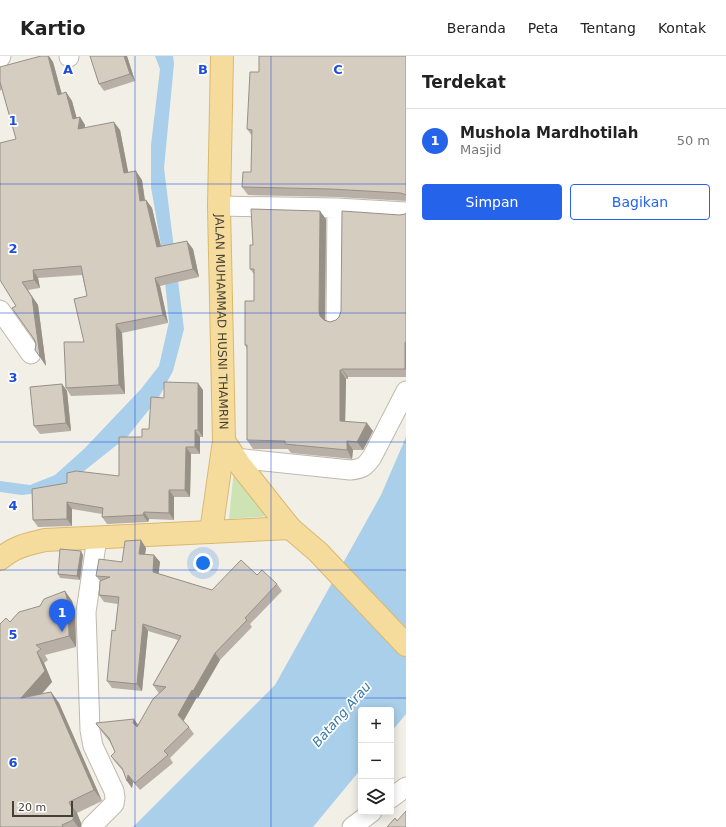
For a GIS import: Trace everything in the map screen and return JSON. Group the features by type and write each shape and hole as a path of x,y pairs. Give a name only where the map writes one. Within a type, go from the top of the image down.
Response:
{"main road":[{"name":"JALAN MUHAMMAD HUSNI THAMRIN","path":"211,532 229,450 219,206 222,56"},
{"path":"229,450 290,528 318,552 406,645"},
{"path":"0,559 7,553 25,544 45,540 290,528"}],"street":[{"path":"219,206 337,208 406,212"},
{"path":"336,319 337,208"},
{"path":"0,310 31,354"},
{"path":"229,450 350,470 360,469 367,464 372,457 406,390"},
{"path":"91,827 114,804 115,798 114,791 93,746 90,730 86,612 96,538"},
{"path":"394,796 406,787"},
{"path":"352,827 368,815"}],"green space":[{"path":"234,468 271,516 229,519"}],"water":[{"path":"155,56 173,56 174,64 164,168 184,329 173,371 159,397 128,436 69,483 56,491 22,495 0,492 0,481 30,485 55,475 84,449 141,389 159,366 169,322 162,251 151,187 151,145 160,69"},
{"name":"Batang Arau","path":"406,437 406,714 394,728 394,707 358,707 358,773 313,827 133,827 275,685 381,495"}],"building":[{"path":"41,56 48,56 58,95 66,92 73,119 80,117 78,129 114,122 124,173 136,171 140,201 146,200 157,247 187,241 193,269 155,278 163,315 116,324 119,385 66,388 64,342 84,342 74,299 87,296 81,266 33,270 34,280 22,282 32,297 40,357 35,350 36,344 34,339 12,308 16,306 0,280 0,143 16,139 0,82 0,67"},
{"path":"90,56 124,56 130,74 99,84"},
{"path":"259,56 406,56 406,195 401,193 331,189 242,187 243,172 251,172 252,130 247,129 250,72 259,72"},
{"path":"251,209 320,211 319,311 320,316 324,320 330,322 339,317 341,311 342,211 400,215 406,213 405,369 340,370 340,421 367,423 357,442 347,441 347,450 285,444 285,441 247,440 247,345 245,345 245,301 254,301 254,269 250,269 250,245 253,245"},
{"path":"164,382 198,383 198,430 195,430 195,447 186,447 185,490 169,490 169,513 144,512 143,515 102,517 103,508 67,502 67,519 33,520 32,489 67,483 67,473 76,471 119,476 119,437 142,437 142,429 149,429 151,397 164,398"},
{"path":"62,384 66,423 34,426 30,387"},
{"path":"141,540 139,554 154,555 153,572 212,590 241,560 257,575 262,570 277,584 245,618 247,620 215,653 193,691 192,690 178,715 189,727 164,751 168,755 135,783 128,775 127,781 122,768 111,756 115,752 109,738 96,723 134,719 133,723 137,727 153,699 166,687 153,685 181,636 143,624 137,684 107,681 112,630 115,631 119,597 99,595 100,581 110,577 96,576 99,559 122,562 125,541"},
{"path":"60,549 81,551 77,576 58,574"},
{"path":"65,591 68,602 69,636 36,645 41,649 37,652 45,671 21,698 51,692 94,790 69,802 74,812 73,820 62,825 63,827 0,827 0,624 6,618 10,622 19,612 40,606 44,599"},
{"path":"406,811 406,827 387,827 395,818 397,821"}],"place":[{"name":"Mushola Mardhotilah","path":"62,632"}]}
